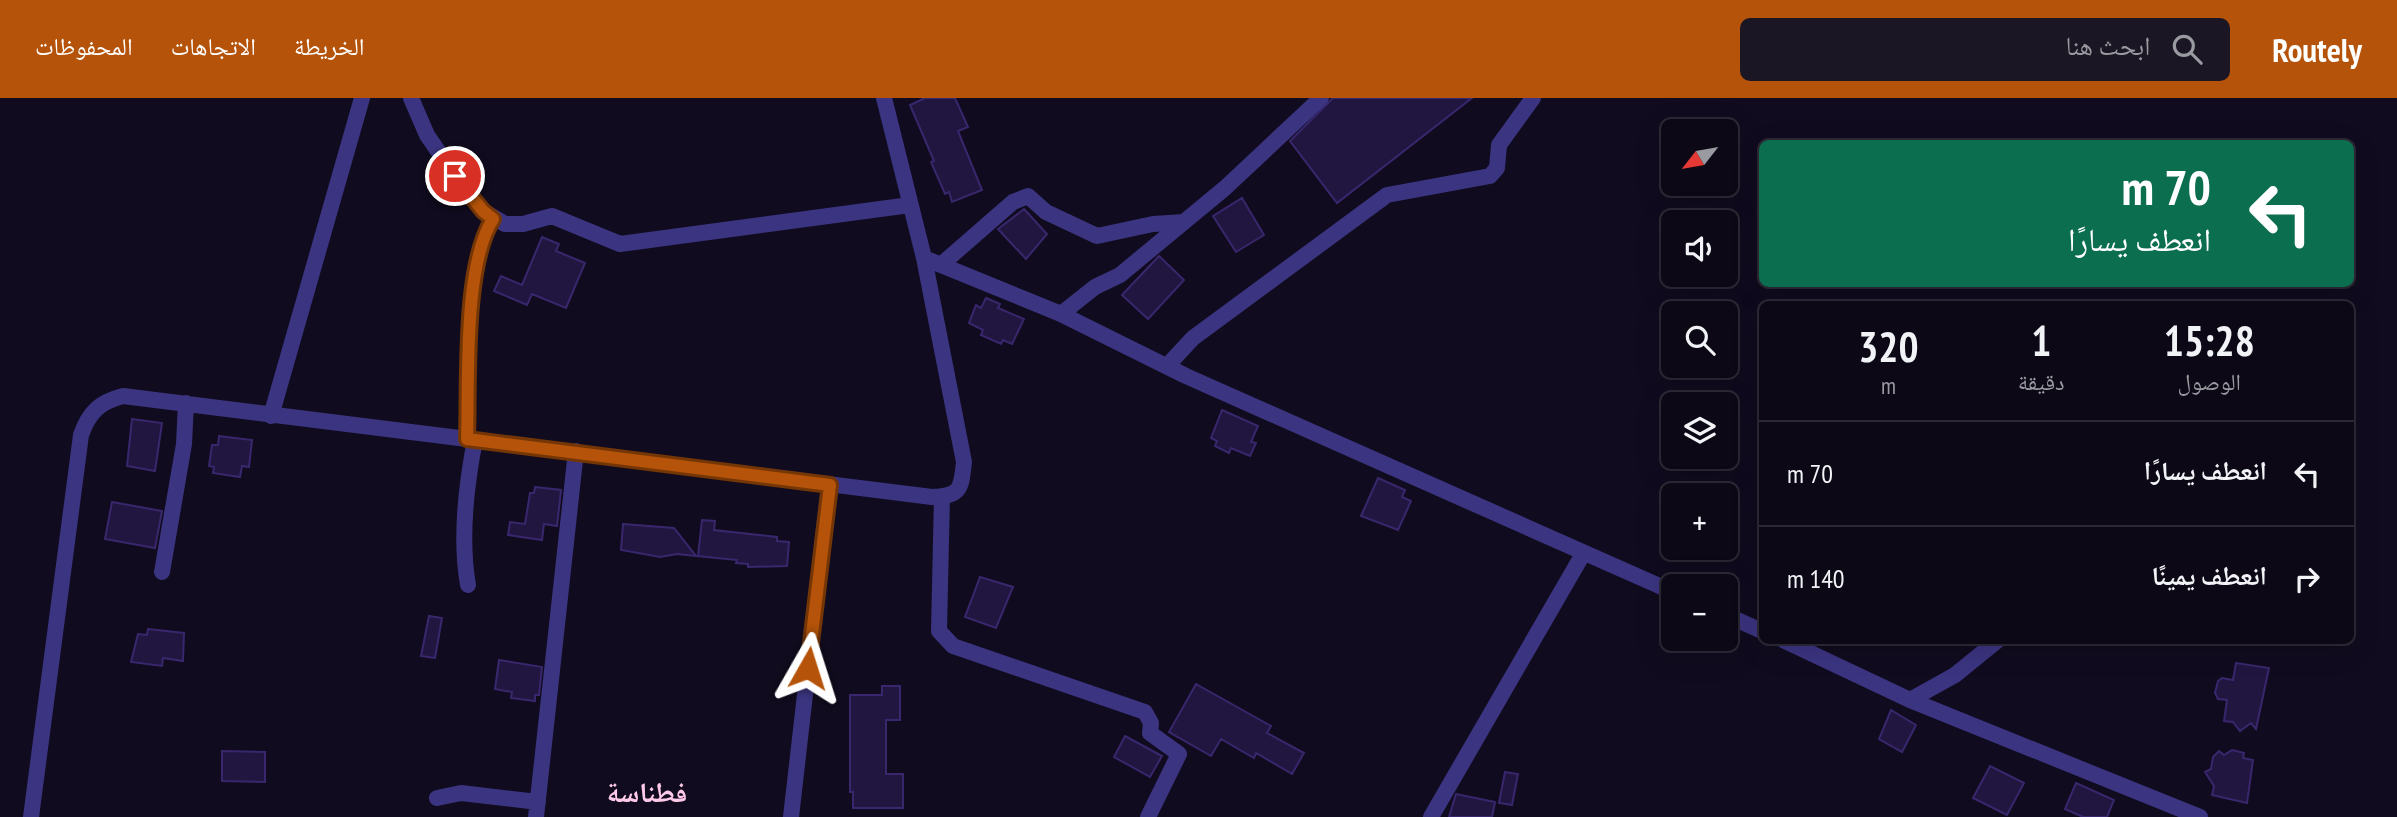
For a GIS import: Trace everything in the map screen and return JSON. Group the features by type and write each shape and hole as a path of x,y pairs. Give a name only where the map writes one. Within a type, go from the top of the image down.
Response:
{"street":[{"path":"271,416 362,98"},
{"path":"411,98 436,151 483,211 493,219 516,225 552,215 620,244 910,205"},
{"path":"31,817 81,435 86,419 106,400 123,396 186,403 271,416 576,451 830,485 951,496 961,486 964,462 924,258 884,98"},
{"path":"1061,314 1081,296 1120,275 1226,188 1321,98"},
{"path":"1167,366 1193,338 1387,195 1490,176 1497,168 1499,145 1533,98"},
{"path":"943,263 1013,202 1028,196 1046,212 1097,236 1153,224 1184,222"},
{"path":"468,585 467,499 474,291 481,246 493,219"},
{"path":"924,258 943,263 1061,314 1167,366 1661,588"},
{"path":"162,572 184,444 186,403"},
{"path":"437,798 461,793 537,809 576,451"},
{"path":"791,817 830,485"},
{"path":"942,496 941,636 953,646 1145,712 1151,723 1150,733 1179,754 1148,817"},
{"path":"1431,817 1583,554"},
{"path":"1738,620 1759,630"},
{"path":"1791,644 1910,701 2165,811 2200,817"},
{"path":"1910,701 1955,675 1993,644"}],"building":[{"path":"925,98 955,98 968,127 958,131 982,190 952,202 949,192 945,194 910,105"},
{"path":"1333,98 1472,98 1337,203 1290,141"},
{"path":"1242,198 1264,235 1236,252 1213,216"},
{"path":"1024,209 1047,234 1026,259 998,229"},
{"path":"542,237 559,244 556,251 585,263 566,308 532,294 527,305 494,291 501,276 522,285"},
{"path":"1159,256 1184,280 1148,319 1122,295"},
{"path":"986,298 1000,304 998,308 1024,319 1012,344 1003,340 1001,344 981,335 983,330 969,323 976,305 981,308"},
{"path":"1222,410 1258,426 1251,442 1256,443 1250,456 1231,448 1229,453 1215,446 1217,441 1211,438"},
{"path":"132,419 162,423 155,471 127,466"},
{"path":"219,436 252,440 249,467 242,466 240,477 213,473 214,467 209,466 212,445 218,445"},
{"path":"1378,478 1405,490 1402,497 1411,501 1398,530 1361,516"},
{"path":"535,487 561,490 557,526 544,524 542,540 508,535 510,522 525,524 530,493 534,493"},
{"path":"112,502 162,511 155,548 105,539"},
{"path":"702,520 715,521 714,530 777,537 777,541 789,542 787,566 748,567 748,564 736,563 737,560 698,556"},
{"path":"623,524 674,528 696,556 677,554 660,557 621,550"},
{"path":"980,577 1013,587 996,628 965,617"},
{"path":"429,616 442,618 435,658 421,656"},
{"path":"148,629 184,633 183,661 163,658 162,666 131,662 138,634 147,635"},
{"path":"499,660 542,667 539,695 535,695 535,701 511,698 512,692 495,689"},
{"path":"2236,663 2269,668 2256,729 2251,723 2240,731 2233,722 2224,721 2227,700 2218,699 2215,693 2218,681 2222,678 2233,680"},
{"path":"1196,684 1271,726 1267,733 1304,753 1292,774 1256,753 1254,758 1221,739 1211,756 1169,732"},
{"path":"882,686 900,686 900,720 886,720 886,774 903,774 903,808 853,808 853,792 850,792 850,695 882,695"},
{"path":"1891,710 1916,725 1902,752 1879,739"},
{"path":"1125,736 1162,756 1150,777 1114,757"},
{"path":"2232,750 2244,753 2243,758 2253,760 2247,803 2212,795 2214,786 2205,772 2211,769 2213,757 2219,751 2224,755"},
{"path":"222,751 265,752 265,782 222,781"},
{"path":"1990,766 2024,783 2007,815 1973,798"},
{"path":"1505,772 1518,774 1512,805 1499,803"},
{"path":"2076,783 2114,800 2107,817 2083,817 2065,809"},
{"path":"1456,794 1495,802 1492,817 1449,817"}],"district":[{"name":"فطناسة","path":"647,791"}],"route":[{"path":"455,176 483,211 493,219 484,234 474,291 467,439 830,485 808,668"}]}
